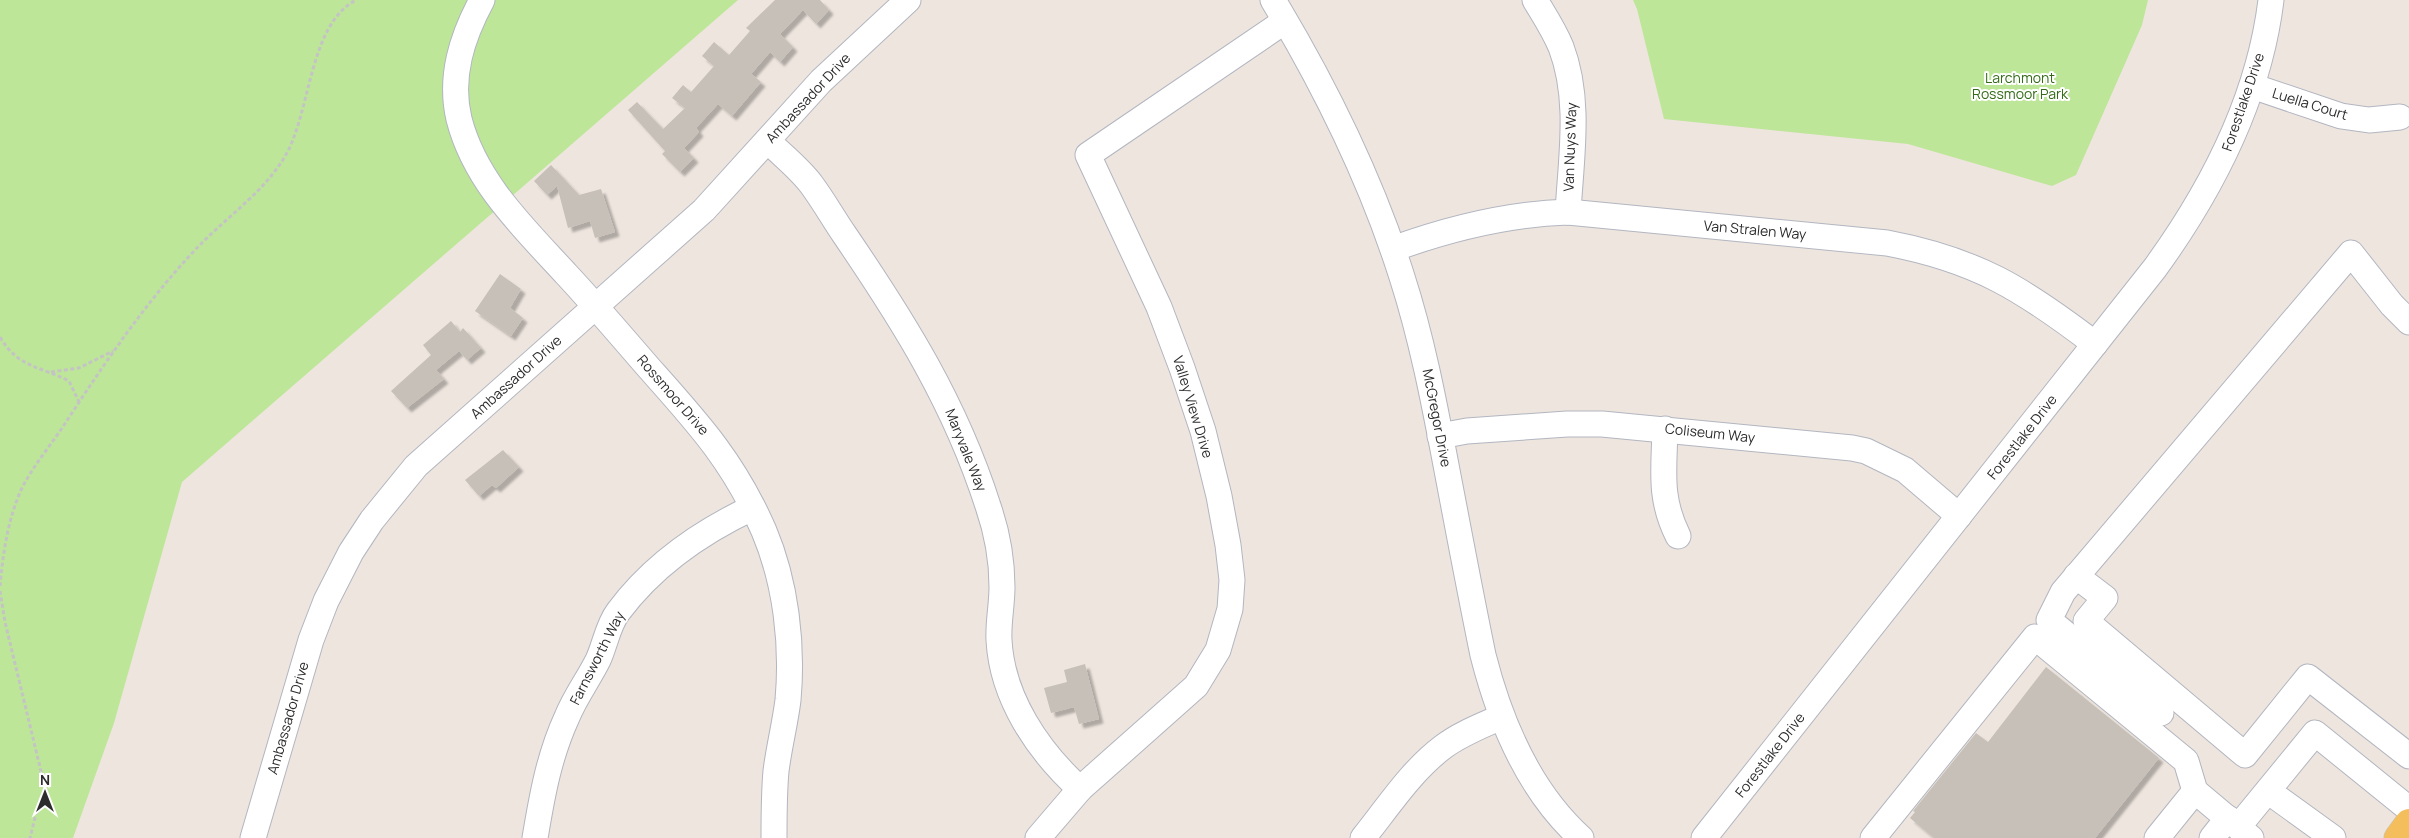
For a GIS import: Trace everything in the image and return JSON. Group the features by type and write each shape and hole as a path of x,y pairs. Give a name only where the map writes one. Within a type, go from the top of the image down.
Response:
{"main road":[{"path":"2398,838 2409,823"}],"street":[{"name":"Rossmoor Drive","path":"482,0 464,41 455,80 459,118 467,144 484,177 508,210 709,436 734,472 771,551 781,587 787,627 789,688 776,772 774,838"},
{"name":"Ambassador Drive","path":"253,838 311,640 326,601 351,552 372,520 416,466 704,210 827,75 908,0"},
{"name":"Van Nuys Way","path":"1534,0 1561,48 1571,86 1573,112 1568,212"},
{"name":"Forestlake Drive","path":"1704,838 2156,268 2190,219 2225,156 2252,86 2261,54 2272,0"},
{"name":"McGregor Drive","path":"1279,10 1325,90 1346,134 1372,192 1392,249 1424,358 1482,655 1501,717 1514,746 1533,779 1552,807 1581,838"},
{"name":"Valley View Drive","path":"1038,838 1080,789 1196,686 1204,675 1223,636 1230,609 1232,580 1219,496 1203,432 1159,307 1088,155 1279,10"},
{"name":"Luella Court","path":"2252,86 2341,116 2369,120 2400,117"},
{"name":"Maryvale Way","path":"768,141 810,183 887,296 917,345 946,402 970,455 996,534 1002,588 999,640 1009,686 1035,739 1061,771 1080,789"},
{"name":"Van Stralen Way","path":"1392,249 1417,240 1505,218 1534,213 1568,212 1887,243 1924,250 1962,262 1995,276 2049,308 2095,344"},
{"path":"2162,713 2049,620 2063,592 2351,253 2392,305 2409,322"},
{"name":"Coliseum Way","path":"1440,436 1467,431 1568,424 1602,424 1852,448 1866,451 1905,470 1959,516"},
{"path":"1665,429 1663,492 1669,518 1678,536"},
{"name":"Farnsworth Way","path":"535,838 542,793 552,755 566,718 598,660 617,613 669,559 719,524 752,508"},
{"path":"2076,576 2106,598 2086,620 2245,755 2308,677 2409,756"},
{"path":"1873,838 2035,637 2186,761 2195,791 2239,828"},
{"path":"1363,838 1420,767 1443,747 1468,731 1501,717"},
{"path":"2212,838 2239,828 2315,733 2409,809"},
{"path":"2157,838 2195,791"},
{"path":"2268,791 2334,838"}],"path":[{"path":"0,586 4,544 22,487 113,351 147,306 196,249 263,185 285,157 301,117 308,88 326,35 336,18 350,3 356,0"},
{"path":"0,337 8,352 23,362 69,381 79,402"},
{"path":"50,372 79,368 113,351"},
{"path":"0,591 5,622 46,792 39,802 30,838"}],"green space":[{"path":"0,0 738,0 182,482 114,723 73,838 0,838"},
{"name":"Larchmont Rossmoor Park","path":"1633,0 2148,0 2142,25 2076,175 2052,186 1908,144 1664,119 1637,9"}],"building":[{"path":"775,0 820,0 829,10 816,24 803,10 780,34 793,47 780,62 770,52 751,74 761,82 732,116 718,104 696,128 699,132 684,148 694,158 680,172 662,154 665,151 628,110 637,102 663,129 685,108 672,98 683,85 691,92 714,66 702,56 714,42 729,55 750,31 746,28"},
{"path":"551,165 579,195 601,189 615,232 595,238 590,221 568,228 557,186 547,195 534,181"},
{"path":"500,274 521,289 510,308 523,318 511,336 475,311"},
{"path":"451,321 460,332 463,328 481,348 467,360 459,351 436,370 444,379 407,408 391,391 431,355 423,345"},
{"path":"503,450 519,467 496,488 492,485 479,496 465,480"},
{"path":"1085,664 1099,719 1079,724 1074,707 1051,713 1044,688 1067,682 1064,670"},
{"path":"2046,667 2159,758 2095,838 1934,838 1910,818 1915,812 1913,811 1976,733 1988,742"}]}
